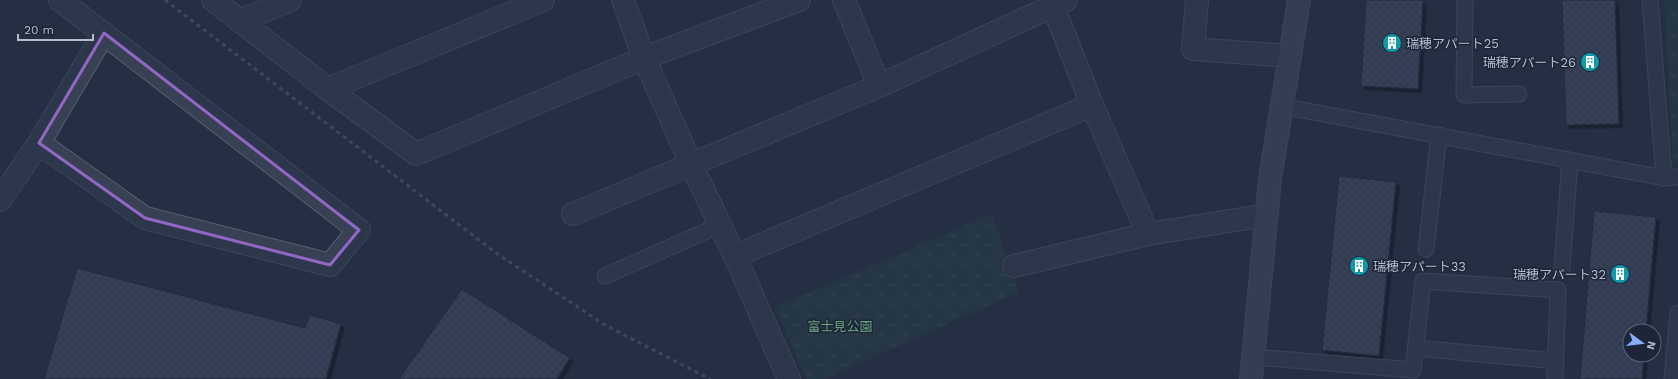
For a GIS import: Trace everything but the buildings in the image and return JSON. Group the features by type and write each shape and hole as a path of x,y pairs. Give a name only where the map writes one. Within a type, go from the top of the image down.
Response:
{"street":[{"path":"39,143 145,218 330,265 359,230 60,0"},
{"path":"213,0 328,89 416,154 644,58 800,0"},
{"path":"240,21 290,0"},
{"path":"328,89 543,0"},
{"path":"623,0 644,58 691,164 736,256 789,379"},
{"path":"844,0 879,86"},
{"path":"1196,0 1192,49 1290,56"},
{"path":"1251,379 1270,179 1299,0"},
{"path":"573,214 879,86 1059,3 1092,105 1148,234"},
{"path":"0,200 39,143 104,33"},
{"path":"736,256 1092,105"},
{"path":"1014,266 1148,234 1267,215"}],"lane":[{"path":"1465,0 1464,94 1520,94"},
{"path":"1281,106 1570,160 1671,177 1650,0"},
{"path":"1426,249 1439,135"},
{"path":"1562,268 1570,160"},
{"path":"604,276 720,224"},
{"path":"1254,357 1413,370 1423,281 1558,290 1555,379"},
{"path":"1672,379 1678,313"},
{"path":"1416,348 1556,361"}],"highlighted area":[{"path":"104,33 359,230 330,265 145,218 39,143"}],"green space":[{"path":"1664,0 1678,0 1678,164 1673,164"},
{"name":"富士見公園","path":"992,214 1019,292 824,379 806,379 775,307"}],"railway":[{"path":"165,0 496,253 605,325 710,379"}],"place":[{"name":"瑞穂アパート25","path":"1392,43"},
{"name":"瑞穂アパート26","path":"1590,62"},
{"name":"瑞穂アパート33","path":"1359,266"},
{"name":"瑞穂アパート32","path":"1620,274"}]}
